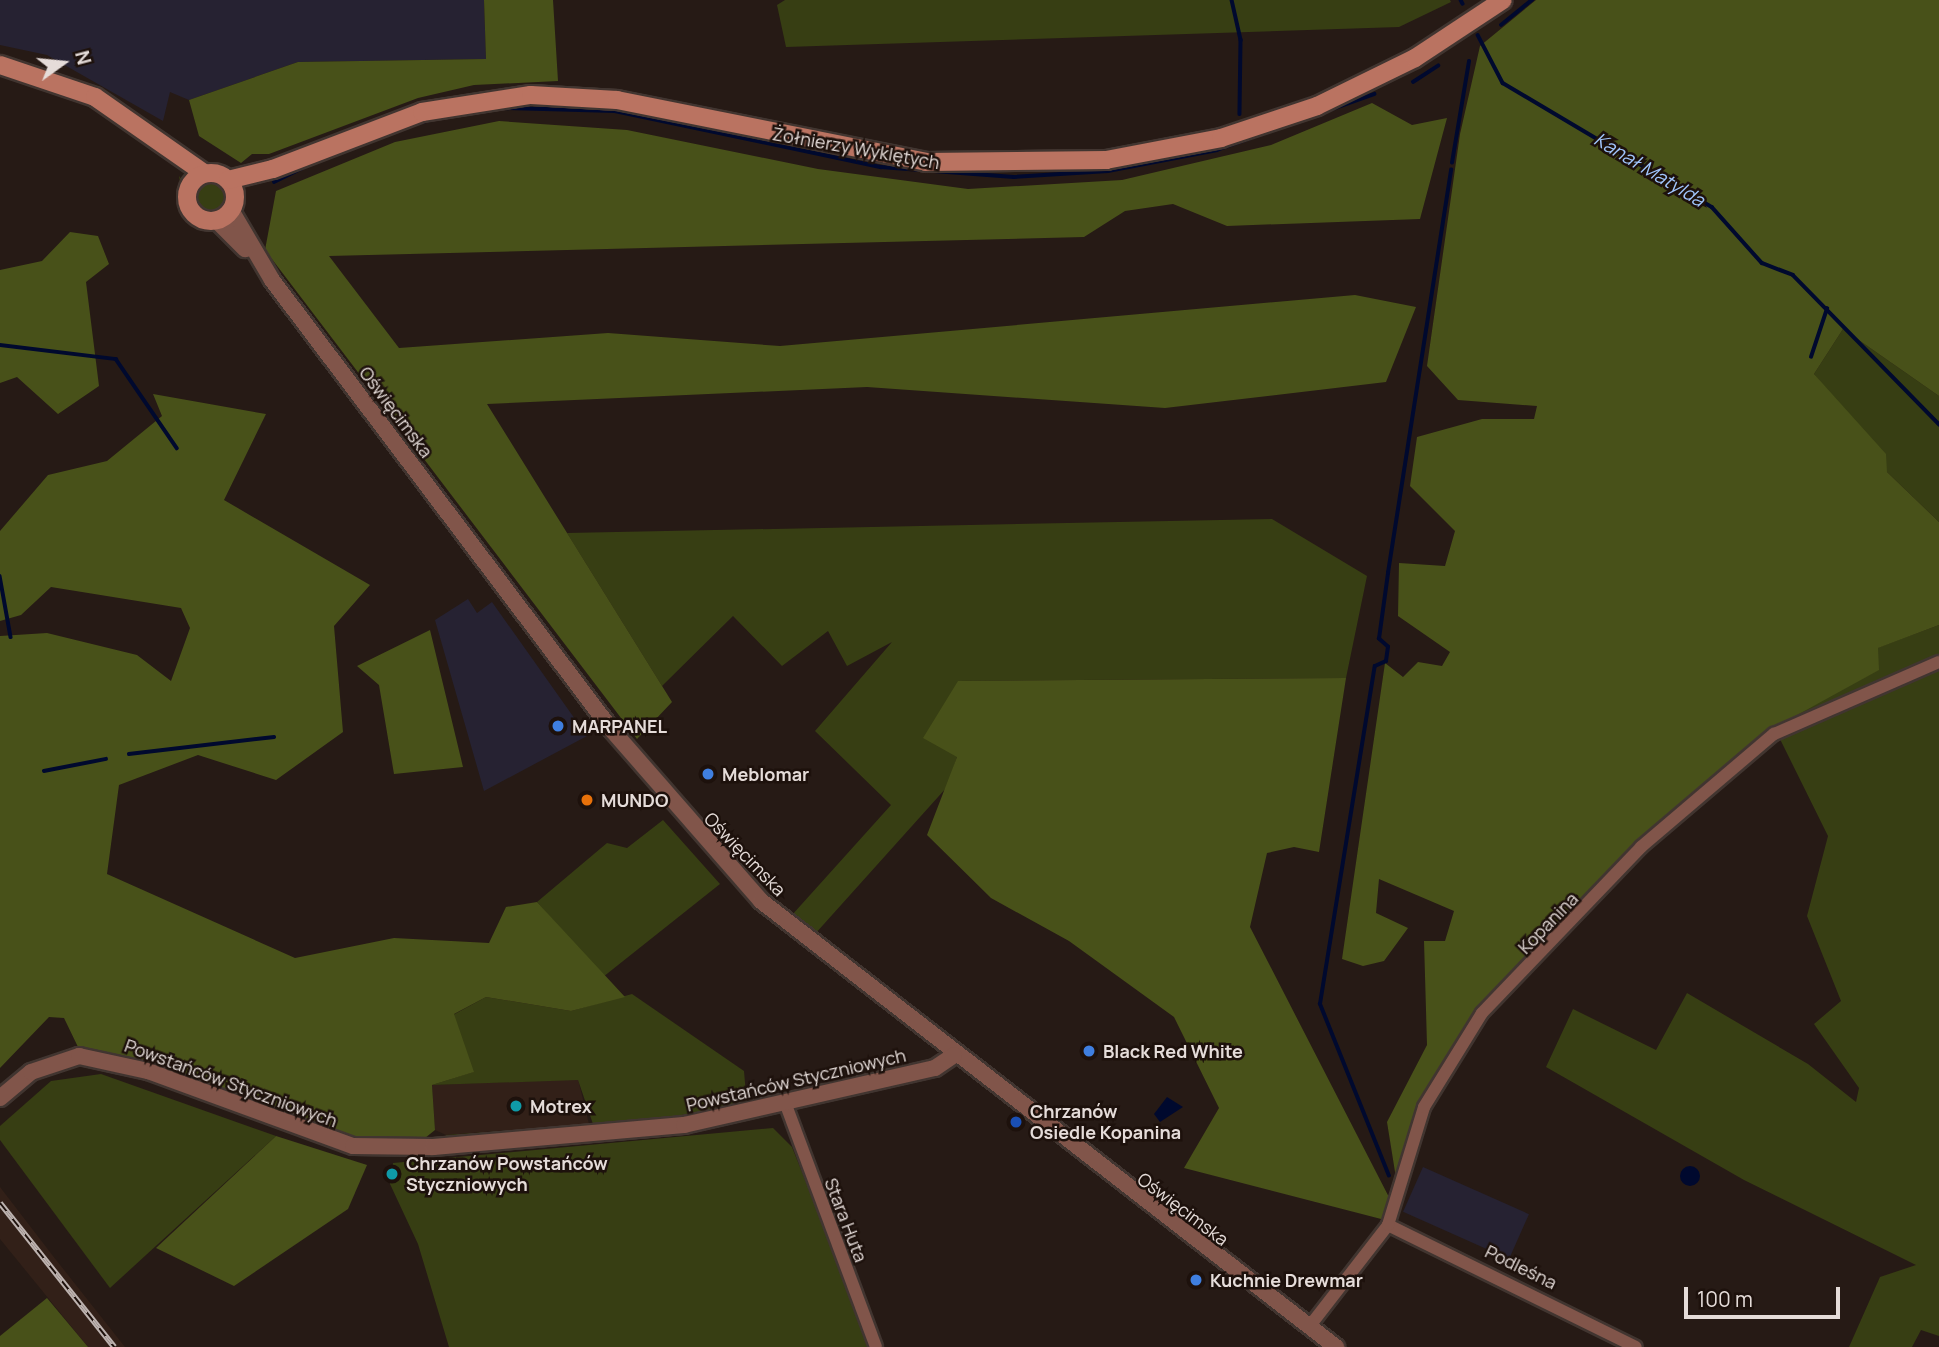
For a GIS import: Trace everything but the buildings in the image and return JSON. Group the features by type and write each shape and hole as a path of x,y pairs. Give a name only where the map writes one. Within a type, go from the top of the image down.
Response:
{"main road":[{"name":"Żołnierzy Wyklętych","path":"228,180 273,169 422,112 531,95 617,100 926,162 1106,160 1221,138 1317,106 1455,34 1503,0"},
{"path":"0,65 95,97 158,139 204,173 228,180 228,209 201,219 189,208 190,185 158,139"},
{"name":"Żołnierzy Wyklętych","path":"228,209 273,169"},
{"path":"190,185 204,173"}],"street":[{"name":"Oświęcimska","path":"228,209 258,259 684,818 761,901 954,1055 1336,1347"},
{"name":"Kopanina","path":"1309,1328 1388,1225 1424,1107 1446,1066 1482,1013 1641,847 1773,734 1939,662"},
{"name":"Powstańców Styczniowych","path":"0,1098 46,1065 97,1058 320,1137 387,1149 637,1132 786,1105 935,1068 954,1055"},
{"name":"Stara Huta","path":"786,1105 876,1347"},
{"name":"Podleśna","path":"1388,1225 1636,1347"}],"shaded area":[{"path":"0,0 484,0 486,59 298,62 189,100 170,92 163,121 47,55 0,45"},
{"path":"468,599 477,613 492,602 587,736 484,791 435,620"},
{"path":"578,1079 589,1124 446,1135 435,1130 432,1085"},
{"path":"1423,1167 1529,1214 1509,1259 1403,1212"},
{"path":"0,1187 125,1347 88,1347 0,1239"}],"green space":[{"path":"484,0 553,0 558,81 474,85 418,98 269,154 252,154 241,163 199,136 189,100 298,62 486,59"},
{"path":"785,0 1451,2 1399,27 786,47 777,5"},
{"path":"1536,0 1939,0 1939,396 1843,329 1814,374 1886,454 1887,472 1939,522 1939,625 1878,648 1879,670 1770,730 1633,846 1440,1066 1396,1178 1387,1122 1427,1045 1424,941 1445,941 1454,911 1379,879 1376,913 1408,928 1384,961 1363,966 1342,959 1385,663 1403,677 1418,662 1442,666 1450,652 1398,616 1399,563 1445,566 1455,531 1410,486 1417,437 1482,419 1534,419 1537,406 1458,400 1427,366 1460,134 1480,46"},
{"path":"1372,103 1412,125 1447,118 1420,219 1227,226 1173,204 1125,211 1084,237 329,256 399,348 608,333 780,346 1355,295 1416,307 1386,382 1165,408 867,387 487,404 672,702 637,739 265,250 276,191 395,142 499,121 627,130 818,169 968,189 1122,180 1271,145"},
{"path":"179,176 183,181 186,211 218,230 186,216"},
{"path":"210,180 222,185 227,197 222,209 210,214 198,209 193,197 198,185"},
{"path":"70,232 98,236 109,264 86,282 99,386 58,414 17,377 0,383 0,270 42,261"},
{"path":"1843,329 1939,396 1939,522 1887,472 1814,374"},
{"path":"153,394 266,414 224,500 370,585 334,626 343,732 276,780 198,755 119,785 107,874 295,958 394,938 489,943 506,907 537,902 625,997 571,1011 486,997 454,1014 474,1072 432,1085 435,1130 420,1142 356,1139 132,1058 78,1047 64,1018 49,1017 0,1068 0,636 47,633 137,655 171,681 190,628 181,608 51,587 21,615 0,621 0,531 48,475 107,461 162,416"},
{"path":"1272,519 1367,576 1346,678 958,681 957,757 947,787 815,934 792,915 891,805 815,731 892,642 847,666 828,631 782,666 733,616 662,686 567,533"},
{"path":"1939,625 1939,656 1872,682 1939,665 1939,1336 1921,1330 1912,1347 1849,1347 1880,1277 1916,1265 1744,1180 1546,1067 1573,1009 1656,1050 1687,993 1808,1064 1856,1102 1859,1088 1814,1024 1841,1001 1807,916 1828,836 1773,725 1878,670 1877,648"},
{"path":"430,630 463,767 394,774 379,685 357,666"},
{"path":"1346,678 1319,852 1294,847 1267,853 1250,927 1392,1203 1385,1220 1184,1168 1219,1108 1174,1017 1069,941 991,898 927,835 957,757 923,738 958,681"},
{"path":"663,820 720,884 603,977 537,902 607,843 627,848"},
{"path":"632,994 744,1071 747,1106 594,1127 578,1080 432,1085 473,1072 453,1015 486,997 571,1011"},
{"path":"101,1074 276,1136 110,1288 0,1140 0,1126 51,1081"},
{"path":"575,1126 573,1133 445,1138 446,1135"},
{"path":"773,1128 792,1147 872,1347 449,1347 418,1244 390,1184 393,1163"},
{"path":"276,1136 367,1165 348,1209 234,1286 156,1248"},
{"path":"47,1298 88,1347 0,1347 0,1336"}],"water":[{"path":"1167,1097 1183,1107 1160,1122 1154,1114"},
{"path":"1690,1166 1697,1169 1700,1176 1697,1183 1690,1186 1683,1183 1680,1176 1683,1169"}],"waterway":[{"path":"1232,0 1241,40 1240,114"},
{"name":"Kanał Matylda","path":"1461,0 1463,4"},
{"path":"1501,25 1532,0"},
{"name":"Kanał Matylda","path":"1478,35 1503,83 1712,207 1762,263 1793,275 1939,424"},
{"path":"1452,163 1469,61"},
{"path":"1413,82 1438,66"},
{"path":"504,108 615,111 881,167 1014,177 1108,171 1217,150 1374,94"},
{"path":"411,125 438,118"},
{"path":"274,182 319,160"},
{"path":"1389,1176 1320,1004 1375,666 1386,661 1388,647 1379,639 1451,170"},
{"path":"1811,357 1827,309"},
{"path":"0,345 116,359 177,448"},
{"path":"0,576 11,637"},
{"path":"129,754 274,737"},
{"path":"44,771 106,759"}],"railway":[{"path":"0,1203 114,1347"}],"place":[{"name":"MARPANEL","path":"558,726"},
{"name":"Meblomar","path":"708,774"},
{"name":"MUNDO","path":"587,800"},
{"name":"Black Red White","path":"1089,1051"},
{"name":"Motrex","path":"516,1106"},
{"name":"Chrzanów Osiedle Kopanina","path":"1016,1122"},
{"name":"Chrzanów Powstańców Styczniowych","path":"392,1174"},
{"name":"Kuchnie Drewmar","path":"1196,1280"}]}
